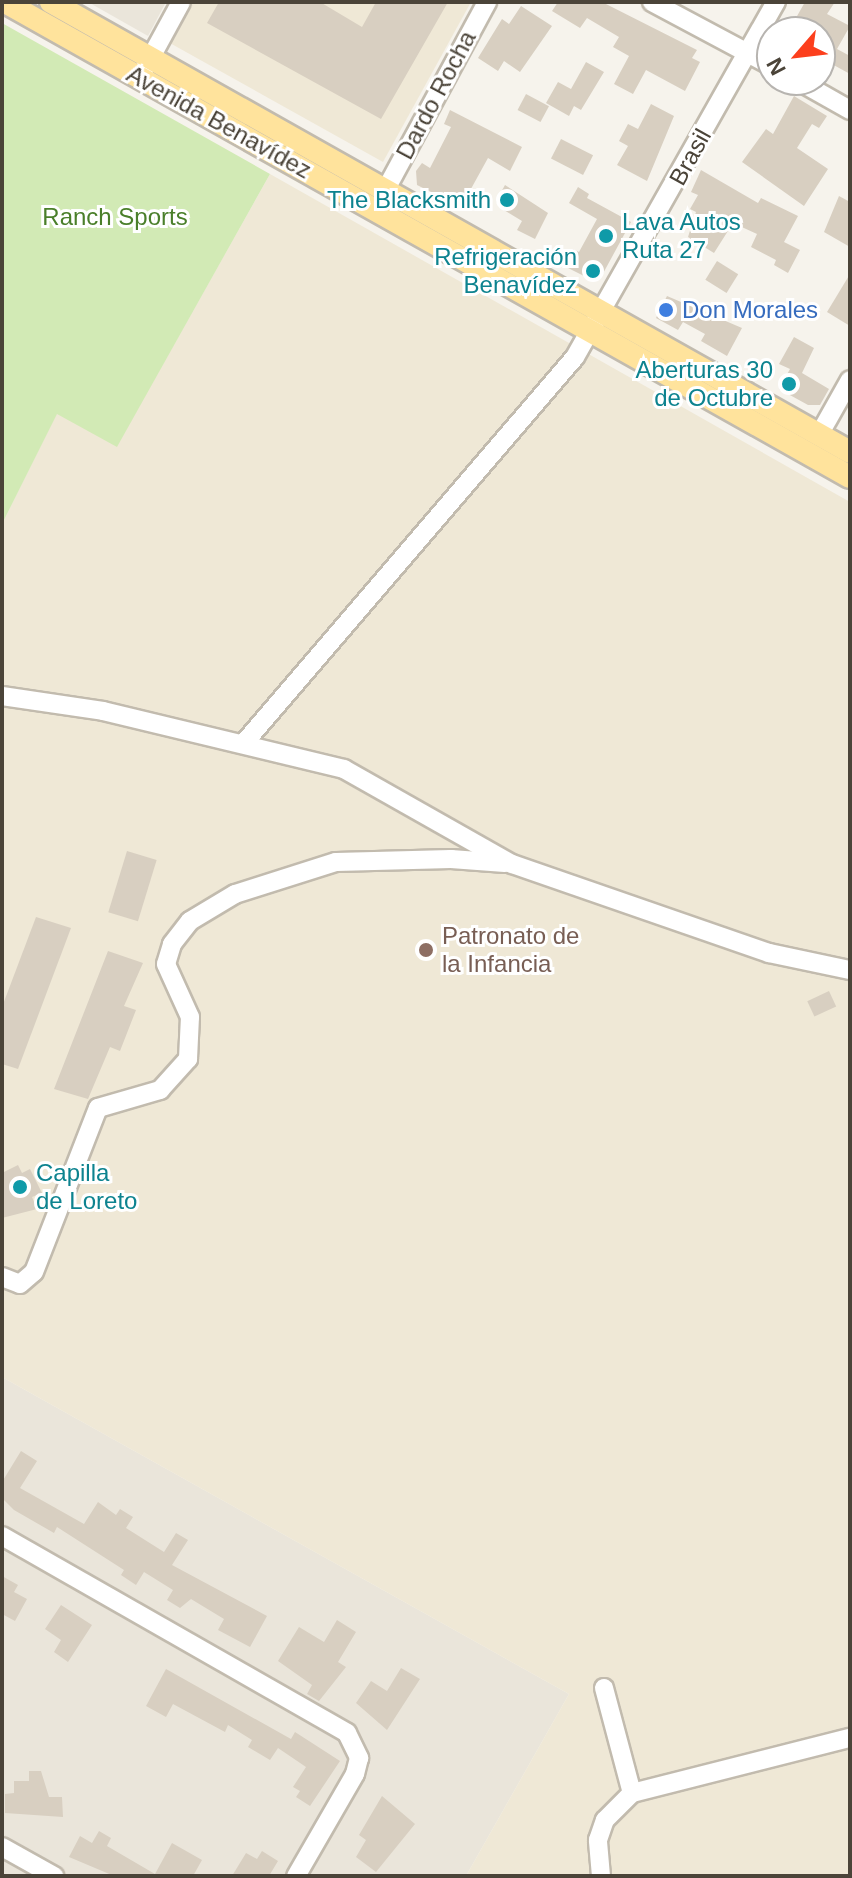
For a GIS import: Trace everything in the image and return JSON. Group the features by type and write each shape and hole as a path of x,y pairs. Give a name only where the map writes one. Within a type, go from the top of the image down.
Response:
{"main road":[{"name":"Avenida Benavídez","path":"5,2 140,78 598,322 850,452"},
{"name":"Avenida Benavídez","path":"51,2 386,189 850,477"}],"street":[{"path":"140,78 181,2"},
{"name":"Dardo Rocha","path":"386,189 487,2"},
{"path":"652,2 756,57"},
{"name":"Brasil","path":"244,743 575,357 598,322 776,2"},
{"path":"825,96 850,110"},
{"path":"819,435 850,380"},
{"path":"2,696 103,711 344,769 379,785 512,864 769,953 850,970"},
{"path":"2,1277 20,1284 34,1272 98,1108 160,1090 188,1059 190,1017 166,964 172,944 190,921 235,894 336,862 451,859 512,864"},
{"path":"2,1536 347,1733 359,1758 355,1774 296,1876"},
{"path":"604,1688 632,1793"},
{"path":"601,1876 598,1840 605,1820 632,1793 850,1738"},
{"path":"2,1847 54,1876"}],"shaded area":[{"path":"88,2 166,2 148,36"},
{"path":"190,2 471,2 383,162 168,42"},
{"name":"Patronato de la Infancia","path":"270,174 850,502 850,1876 466,1876 569,1694 2,1377 2,524 57,413 117,446"},
{"path":"2,1377 569,1694 466,1876 2,1876"}],"green space":[{"name":"Ranch Sports","path":"2,23 270,174 117,447 57,414 2,524"}],"building":[{"path":"219,2 320,2 362,27 376,2 448,2 381,119 207,23"},
{"path":"558,2 602,2 697,50 692,58 700,62 685,91 646,70 633,94 614,84 629,56 613,47 619,37 587,18 580,28 552,11"},
{"path":"805,2 835,2 827,14 831,16 797,16"},
{"path":"521,6 552,26 520,72 504,61 498,71 478,58 502,19 509,24"},
{"path":"836,19 850,26 837,49 850,56 850,74 836,66"},
{"path":"586,62 604,72 581,110 574,106 569,116 546,103 558,82 571,89"},
{"path":"526,94 549,106 541,122 518,110"},
{"path":"794,96 827,116 819,128 812,124 797,148 828,169 804,206 742,162 766,129 773,134"},
{"path":"651,104 674,116 647,181 617,165 628,146 619,141 628,124 638,129"},
{"path":"450,110 522,147 510,171 488,158 461,207 417,185 416,171 422,163 430,168 451,127 444,124"},
{"path":"561,139 593,155 583,175 551,159"},
{"path":"701,170 758,203 761,198 798,216 784,242 800,250 788,273 774,265 776,260 751,247 757,234 733,223 714,253 688,237 696,212 690,209 698,195 691,192"},
{"path":"505,185 548,213 535,239 517,230 522,221 499,207 496,201"},
{"name":"Lava Autos Ruta 27","path":"578,187 589,194 587,198 631,222 600,279 592,280 564,266 573,249 579,252 597,219 569,203"},
{"path":"839,196 850,202 850,247 824,232"},
{"path":"717,261 738,274 727,293 705,280"},
{"path":"850,274 850,326 827,312"},
{"path":"667,296 742,328 727,356 701,341 705,334 683,322 678,330 656,318"},
{"path":"794,337 814,348 802,373 829,389 820,405 808,405 779,389 790,369 779,364"},
{"path":"127,851 157,860 138,921 108,912"},
{"path":"36,917 71,928 18,1069 2,1064 2,1007"},
{"path":"108,951 143,963 124,1006 136,1010 120,1051 110,1047 88,1099 54,1089"},
{"path":"829,991 836,1006 814,1017 807,1001"},
{"name":"Capilla de Loreto","path":"18,1165 22,1173 30,1169 42,1193 32,1197 37,1209 2,1218 2,1173"},
{"path":"21,1451 37,1461 20,1488 84,1524 98,1502 116,1515 120,1509 133,1517 126,1528 164,1552 176,1533 188,1540 172,1565 267,1616 250,1647 218,1630 224,1619 191,1599 180,1608 167,1600 173,1590 144,1572 136,1585 121,1575 124,1570 57,1527 54,1533 14,1510 2,1498 2,1482"},
{"path":"2,1576 18,1585 14,1592 27,1599 15,1621 2,1614"},
{"path":"61,1605 92,1625 68,1662 54,1652 61,1640 45,1629"},
{"path":"337,1620 356,1632 338,1662 346,1667 319,1701 307,1694 312,1685 278,1661 299,1627 324,1642"},
{"path":"401,1668 420,1679 387,1730 356,1703 371,1681 387,1691"},
{"path":"166,1669 291,1739 295,1732 340,1761 310,1806 296,1797 300,1791 293,1787 306,1767 278,1748 270,1760 248,1747 252,1740 228,1725 225,1732 173,1704 166,1717 146,1706"},
{"path":"29,1771 41,1771 49,1797 62,1797 63,1817 5,1813 5,1794 14,1793 14,1781 29,1781"},
{"path":"382,1796 415,1824 376,1872 356,1857 366,1840 359,1835"},
{"path":"99,1831 111,1838 107,1846 155,1874 172,1843 202,1860 193,1876 114,1876 69,1857 80,1836 92,1843"},
{"path":"262,1851 278,1861 269,1876 232,1876 246,1853 257,1859"}],"place":[{"name":"The Blacksmith","path":"507,200"},
{"name":"Lava Autos Ruta 27","path":"606,236"},
{"name":"Refrigeración Benavídez","path":"593,271"},
{"name":"Don Morales","path":"666,310"},
{"name":"Aberturas 30 de Octubre","path":"789,384"},
{"name":"Patronato de la Infancia","path":"426,950"},
{"name":"Capilla de Loreto","path":"20,1187"}]}
